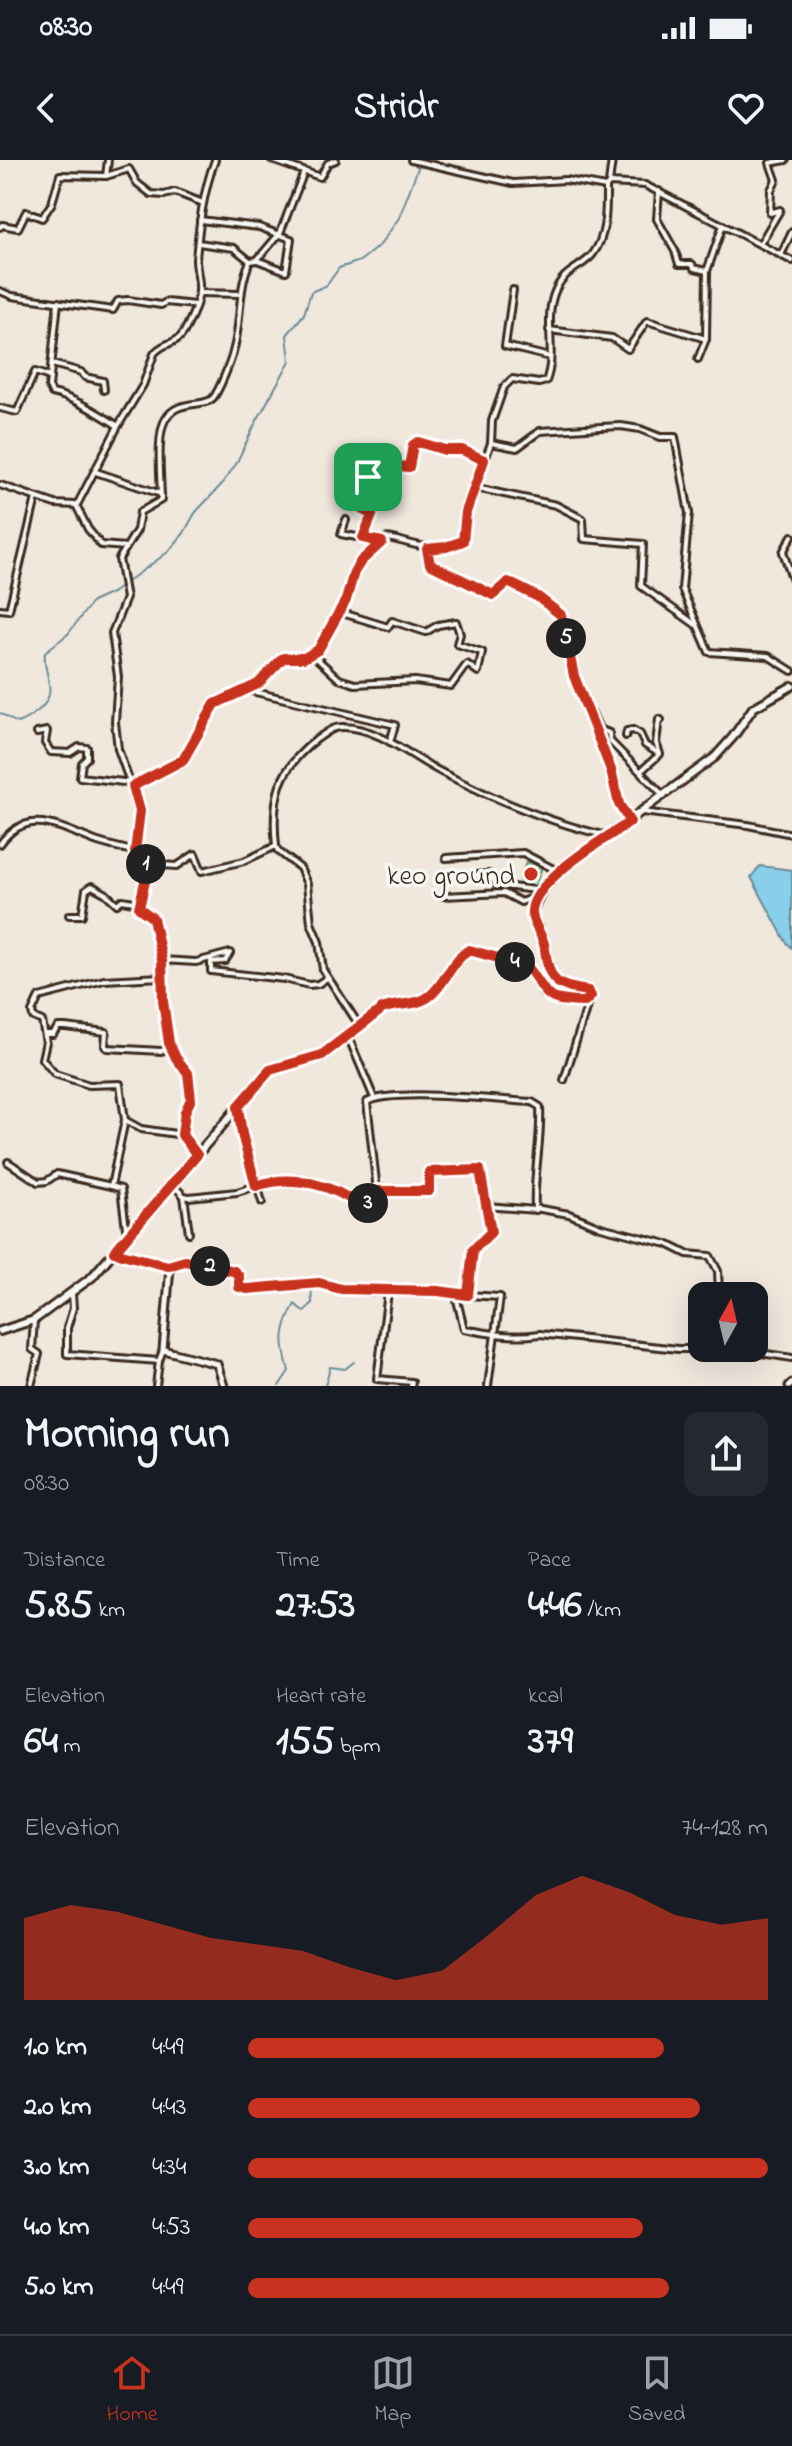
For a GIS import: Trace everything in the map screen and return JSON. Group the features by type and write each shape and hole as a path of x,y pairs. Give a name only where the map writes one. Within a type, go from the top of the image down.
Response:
{"main road":[{"path":"0,1331 34,1320 72,1294 114,1252 270,1070 322,1055 359,1025 390,1006 415,1004 426,998 469,950 527,966 544,993 551,998 569,1002 589,1000 591,996 588,991 562,986 549,973 544,941 533,918 535,901 559,872 630,822 723,749 753,708 792,686"}],"street":[{"path":"106,176 108,160"},
{"path":"76,505 143,385 157,349 181,337 195,305 199,293 196,264 200,220 207,181 215,160"},
{"path":"272,160 320,177 332,161"},
{"path":"411,160 513,183 566,180 645,185 792,261"},
{"path":"37,733 47,731 45,743 51,752 70,753 79,747 87,748 80,777 132,784 183,760 215,704 262,681 283,658 304,658 318,650 346,600 354,572 361,561 388,537 427,549 463,541 465,518 491,443 492,421 500,394 508,380 546,381 555,291 572,268 592,254 599,242 606,220 612,160"},
{"path":"760,244 780,210 770,213 771,190 776,180 770,163 786,160"},
{"path":"0,227 18,228 26,212 42,218 52,203 60,175 106,176 129,169 137,183 151,194 175,192 203,203"},
{"path":"257,260 280,233 304,172"},
{"path":"659,191 657,219 679,264 692,264 694,268 707,271"},
{"path":"198,243 234,248 250,261 257,260 286,271 291,239 259,227 200,220"},
{"path":"698,359 706,339 707,271 723,225"},
{"path":"781,255 792,232"},
{"path":"135,852 140,811 118,749 115,722 118,677 112,633 126,598 119,559 137,530 140,512 161,500 160,437 165,420 189,403 213,398 233,353 240,294 250,261"},
{"path":"513,290 505,346 550,357"},
{"path":"0,291 12,296 113,310 118,301 128,300 161,305 166,302 195,305"},
{"path":"199,293 240,294"},
{"path":"58,302 49,387 52,393 100,413 118,426"},
{"path":"549,330 612,338 628,349 647,321 706,339"},
{"path":"52,364 81,372 85,377 100,379 104,390"},
{"path":"0,408 17,412 35,372 50,377"},
{"path":"491,443 517,448 540,431 621,426 660,437 675,437 689,513 682,589 709,652 768,656 792,671"},
{"path":"363,538 372,515 363,510 368,477 389,478 397,466 409,467 413,445 418,442 445,450 462,450 484,460"},
{"path":"96,472 161,494"},
{"path":"0,485 55,504 76,505"},
{"path":"476,488 556,505 583,519 584,539 643,544 641,586 698,626"},
{"path":"0,609 9,610 36,498"},
{"path":"76,505 88,529 101,545 126,547"},
{"path":"346,520 341,534 382,542"},
{"path":"792,536 783,552 792,578"},
{"path":"427,549 430,564 459,580 493,595 508,582 538,597 561,615 574,676 611,770 619,804 630,822"},
{"path":"311,654 339,679 355,684 415,681 451,686 467,664 478,672 482,652 457,644 460,634 456,622 438,625 426,632 392,621 388,627 339,612"},
{"path":"248,690 395,725 390,744"},
{"path":"588,712 592,713 599,729 609,733 610,741 664,796"},
{"path":"660,754 656,743 661,720"},
{"path":"359,1025 327,978 311,923 307,884 300,868 276,846 277,797 281,779 299,753 333,728 343,726 365,730 441,773 523,810 562,825 609,836"},
{"path":"626,736 627,731 633,730 640,734 645,745 660,754"},
{"path":"641,771 660,754"},
{"path":"642,812 748,825 792,834"},
{"path":"0,844 13,828 25,823 42,822 135,852 146,864 141,912 153,918 162,960 161,977 171,1048 186,1067 190,1088 191,1099 185,1112 182,1135 197,1155"},
{"path":"146,864 177,866 195,854 202,871 244,861 276,846"},
{"path":"446,858 523,853 559,872"},
{"path":"440,878 489,874 497,885 542,891"},
{"path":"69,915 82,915 86,890 92,886 117,904 122,900 140,903"},
{"path":"444,896 501,893 521,902 529,899 535,901"},
{"path":"162,960 196,962 230,953 225,961 211,962 211,971 284,979 309,985 327,978"},
{"path":"111,1186 125,1120 120,1084 89,1085 54,1071 42,1059 46,1049 45,1034 42,1021 33,1017 32,1012 39,997 104,980 161,977"},
{"path":"564,1080 589,1000"},
{"path":"45,1034 53,1034 58,1027 65,1027 106,1032 107,1048 161,1051 171,1048"},
{"path":"350,1041 374,1098"},
{"path":"184,1196 222,1194 272,1181 309,1183 340,1191 364,1208 377,1191 367,1102 374,1098 477,1098 536,1104 540,1107 535,1197 535,1208 538,1210"},
{"path":"238,1107 242,1134 262,1202"},
{"path":"125,1120 141,1129 182,1135"},
{"path":"8,1162 38,1182 47,1181 57,1174 121,1189 127,1236"},
{"path":"377,1191 429,1191 429,1172 480,1170 491,1232 473,1250 468,1295"},
{"path":"172,1184 184,1196 189,1233"},
{"path":"486,1206 569,1214 601,1227 667,1244 687,1254 710,1256 718,1271 718,1282"},
{"path":"114,1252 168,1266 185,1261 234,1271 239,1276 239,1287 247,1289 319,1283 341,1289 451,1292 500,1297 488,1386"},
{"path":"156,1386 168,1318 168,1266"},
{"path":"388,1292 377,1379 412,1382 411,1386"},
{"path":"451,1292 456,1296 464,1329 494,1335 522,1337 540,1334 688,1348"},
{"path":"72,1294 67,1354 159,1361"},
{"path":"31,1386 39,1354 32,1349 34,1320"},
{"path":"163,1350 217,1364 224,1386"},
{"path":"768,1354 792,1358"}],"green space":[{"name":"keo ground","path":"526,862 542,867 535,886 520,881"}],"water":[{"path":"760,866 792,870 792,948 751,877"}],"waterway":[{"path":"0,713 17,723 40,709 50,689 45,652 68,634 92,602 112,593 168,552 195,513 222,484 236,464 290,361 287,335 304,314 311,292 327,285 339,268 360,261 380,245 399,218 421,160"},
{"path":"279,1386 289,1371 283,1344 284,1329 295,1304 304,1312 312,1303 311,1284 305,1288 284,1287 282,1290"},
{"path":"325,1386 330,1367 345,1369 354,1362"}],"place":[{"name":"keo ground","path":"531,874"}],"route":[{"path":"418,442 445,450 462,450 484,460 466,512 463,541 427,549 430,564 493,595 508,582 538,597 561,615 574,676 611,770 619,804 630,822 567,865 533,905 533,918 544,941 549,973 562,986 588,991 591,996 589,1000 569,1002 551,998 544,993 527,966 469,950 435,991 422,1001 382,1009 313,1060 270,1070 238,1107 256,1186 272,1181 309,1183 340,1191 364,1208 377,1191 429,1191 429,1172 480,1170 491,1232 473,1250 468,1295 438,1291 371,1292 319,1283 247,1289 239,1287 239,1276 234,1271 185,1261 168,1266 114,1252 197,1155 182,1135 185,1112 191,1099 188,1073 169,1043 163,1001 162,960 153,918 139,908 148,868 135,852 141,824 133,786 183,760 215,704 258,684 283,658 304,658 318,650 346,600 354,572 382,542 363,538 372,515 363,510 368,477 389,478 397,466 409,467 413,445 418,442"}]}
